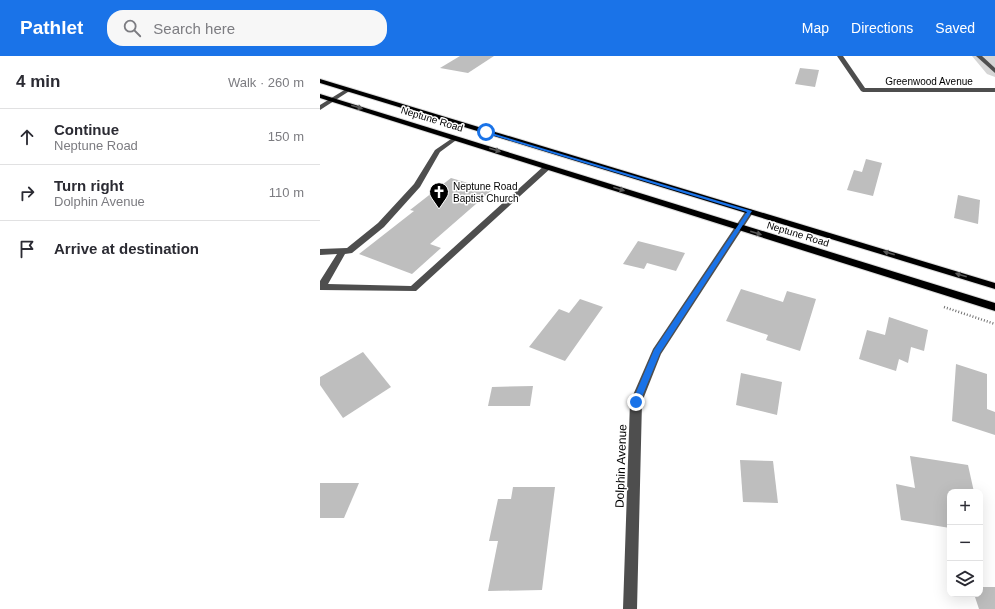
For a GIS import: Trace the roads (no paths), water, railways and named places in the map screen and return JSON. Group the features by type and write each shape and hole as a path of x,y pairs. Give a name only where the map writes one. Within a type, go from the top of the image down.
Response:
{"main road":[{"name":"Neptune Road","path":"320,81 995,286"},
{"name":"Neptune Road","path":"320,96 995,307"}],"street":[{"name":"Greenwood Avenue","path":"840,56 863,90 995,90"},
{"path":"978,56 995,71"},
{"path":"320,108 348,90"},
{"path":"320,252 349,251 381,225 417,185 437,151 456,138"},
{"path":"321,287 379,287 412,289 548,167"},
{"name":"Dolphin Avenue","path":"630,609 636,402 657,352 750,211"},
{"path":"321,287 343,251"}],"place":[{"name":"Neptune Road Baptist Church","path":"439,209"}]}
